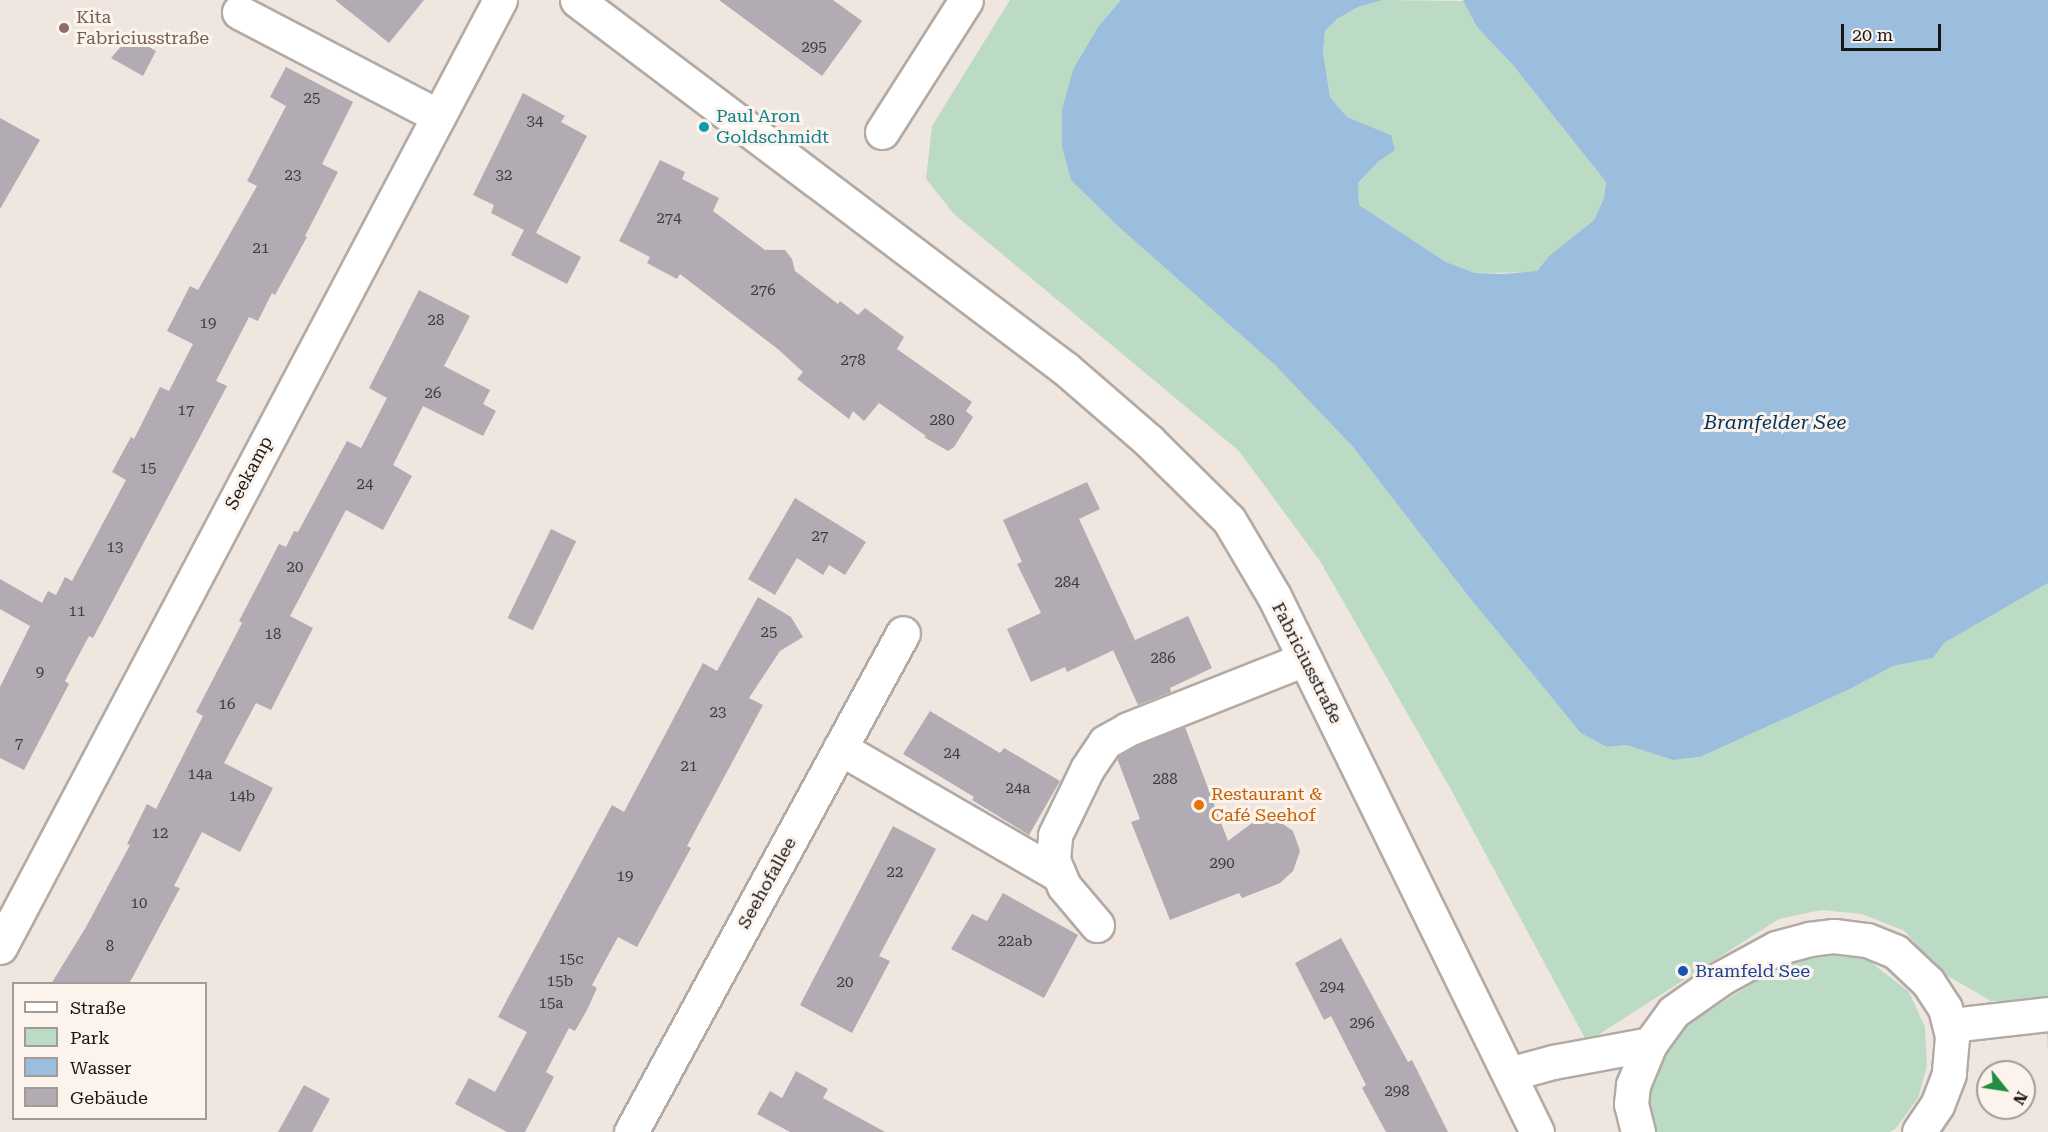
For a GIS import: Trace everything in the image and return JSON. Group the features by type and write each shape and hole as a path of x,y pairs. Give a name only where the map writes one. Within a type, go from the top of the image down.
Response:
{"street":[{"name":"Seekamp","path":"0,947 500,0"},
{"name":"Fabriciusstraße","path":"577,0 1066,369 1140,434 1229,520 1274,596 1537,1132"},
{"path":"882,132 966,0"},
{"path":"239,12 438,116"},
{"name":"Seehofallee","path":"631,1132 903,633"},
{"path":"1056,873 1053,860 1055,835 1087,769 1105,742 1128,729 1305,659"},
{"path":"840,748 1056,873 1096,925"},
{"path":"1638,1132 1631,1104 1633,1085 1650,1044 1673,1012 1723,977 1776,948 1809,939 1834,936 1867,940 1902,957 1939,995 1951,1024 1951,1055 1945,1090 1919,1132"},
{"path":"1951,1024 2048,1014"},
{"path":"1509,1074 1553,1062 1650,1044"}],"green space":[{"path":"1010,0 1121,0 1098,27 1274,364 1353,447 1462,588 1607,747 1626,745 1673,760 1700,757 1850,689 1893,666 1933,658 1944,643 2048,583 2048,1052 2045,1001 1991,1001 1936,969 1905,931 1862,914 1821,910 1779,919 1587,1042 1449,786 1320,561 1239,451 954,214 926,179 932,126"},
{"path":"1383,0 1464,1 1477,27 1512,64 1606,182 1604,198 1594,220 1549,256 1537,272 1475,273 1446,262 1359,205 1358,183 1379,161 1391,135 1347,117 1330,97 1323,52 1325,31 1337,19 1358,7"},
{"path":"1824,952 1868,960 1909,992 1925,1027 1927,1066 1918,1098 1896,1128 1890,1132 1655,1132 1648,1112 1653,1075 1670,1042 1696,1019 1792,958"}],"water":[{"name":"Bramfelder See","path":"1121,0 1383,0 1358,7 1337,19 1325,31 1323,52 1330,97 1347,117 1391,135 1395,150 1379,161 1358,183 1359,205 1446,262 1475,273 1503,274 1537,271 1549,256 1594,220 1604,198 1606,182 1512,64 1477,27 1463,0 2048,0 2048,583 1944,643 1933,658 1893,666 1850,689 1700,757 1673,760 1626,745 1607,747 1581,733 1462,588 1353,447 1274,364 1118,226 1071,180 1062,146 1062,110 1073,70 1098,27"}],"building":[{"path":"335,0 424,0 389,43"},
{"path":"719,0 833,0 862,21 822,76"},
{"path":"130,36 156,51 143,76 111,58"},
{"path":"286,67 353,102 322,164 338,172 305,236 307,237 275,295 272,293 258,321 249,317 216,381 227,386 93,638 89,636 65,681 69,684 24,770 0,758 0,687 30,626 0,609 0,579 42,603 48,591 56,595 65,577 72,581 126,480 112,472 131,437 134,439 160,387 169,391 193,344 167,331 190,286 198,290 257,186 247,181 286,106 270,97"},
{"path":"523,93 565,116 561,122 587,136 536,233 581,257 567,284 511,255 524,230 491,213 494,205 473,195"},
{"path":"0,118 40,140 0,209"},
{"path":"660,160 685,172 682,179 719,198 713,211 765,250 785,250 792,259 795,271 838,304 840,301 858,315 865,308 904,337 897,349 972,402 966,411 973,417 954,447 948,451 924,437 926,436 879,403 864,421 853,411 849,419 797,379 803,372 779,350 680,274 677,279 647,263 650,257 619,241"},
{"path":"419,290 470,316 444,366 490,390 483,404 496,411 483,436 423,406 393,465 412,476 383,530 346,510 290,616 313,628 271,710 256,703 224,763 273,788 240,852 202,832 174,886 180,888 130,982 52,982 86,927 130,845 127,844 147,804 156,809 203,716 196,712 242,623 239,621 279,544 286,547 294,531 298,532 347,441 361,448 387,398 369,388"},
{"path":"1087,482 1100,509 1079,519 1135,640 1067,672 1065,667 1031,682 1007,629 1041,613 1017,564 1022,562 1003,520"},
{"path":"795,498 866,542 845,575 829,565 823,575 797,558 775,595 748,579"},
{"path":"551,529 576,541 533,630 508,618"},
{"path":"758,597 791,617 803,637 780,651 749,698 763,705 687,846 691,848 637,947 618,937 592,985 597,988 587,1010 575,1031 569,1028 546,1072 554,1077 525,1132 507,1132 455,1104 469,1078 495,1092 527,1032 498,1017 509,996 612,805 624,812 703,663 717,671"},
{"path":"1188,616 1212,668 1170,688 1171,692 1138,705 1113,650"},
{"path":"930,711 1000,753 1004,748 1060,781 1029,835 972,800 974,797 903,754"},
{"path":"1185,727 1228,841 1256,820 1277,820 1293,831 1300,851 1293,871 1280,883 1242,898 1239,893 1170,920 1131,822 1140,819 1117,758 1136,746"},
{"path":"893,826 936,849 879,956 890,961 852,1033 800,1005"},
{"path":"1003,893 1078,935 1044,998 951,949 972,914 987,921"},
{"path":"1341,938 1408,1062 1412,1060 1448,1132 1386,1132 1362,1088 1366,1085 1331,1016 1324,1020 1295,963"},
{"path":"796,1071 828,1089 823,1098 885,1132 790,1132 757,1114 770,1091 782,1098"},
{"path":"304,1085 330,1099 312,1132 278,1132"}],"place":[{"name":"Kita Fabriciusstraße","path":"64,28"},
{"name":"Paul Aron Goldschmidt","path":"704,127"},
{"name":"Restaurant & Café Seehof","path":"1199,805"},
{"name":"Bramfeld See","path":"1683,971"}]}
